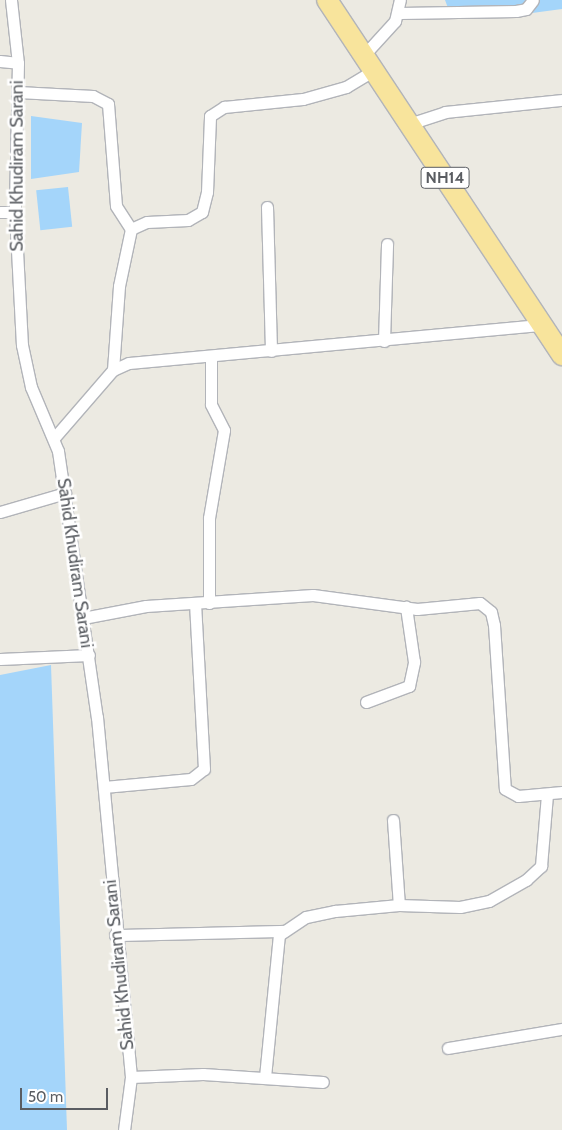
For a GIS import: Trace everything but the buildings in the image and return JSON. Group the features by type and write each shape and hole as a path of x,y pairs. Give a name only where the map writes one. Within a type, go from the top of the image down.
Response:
{"highway":[{"name":"NH14","path":"327,0 562,355"}],"street":[{"name":"Sahid Khudiram Sarani","path":"11,0 18,63 15,212 22,345 31,387 54,438 65,493 89,655 104,787 115,935 131,1076 124,1130"},
{"path":"131,229 147,222 188,220 202,212 207,192 207,126 216,111 303,99 346,87 369,62 400,13 400,0"},
{"path":"400,13 516,11 526,9 534,0"},
{"path":"0,61 18,63"},
{"path":"18,92 93,96 108,104 116,206 131,229 120,286 113,370"},
{"path":"409,124 445,112 562,100"},
{"path":"267,207 271,351"},
{"path":"0,212 15,212"},
{"path":"384,341 388,244"},
{"path":"54,438 113,370 128,363 211,357 542,325"},
{"path":"209,603 209,518 224,430 211,404 211,357"},
{"path":"0,512 65,493"},
{"path":"83,618 195,603 313,595 426,609 469,601 487,606 494,625 505,789 518,796 562,792"},
{"path":"104,787 191,779 204,769 195,603"},
{"path":"366,702 409,686 414,662 406,607"},
{"path":"0,659 89,655"},
{"path":"266,1077 279,935 314,914 399,905 475,905 526,880 537,872 544,854 547,794"},
{"path":"393,820 399,905"},
{"path":"115,935 284,932"},
{"path":"448,1048 562,1029"},
{"path":"131,1076 266,1077 323,1082"}],"water":[{"path":"445,0 562,0 562,9 517,15 451,16"},
{"path":"31,116 82,123 79,172 31,179"},
{"path":"68,187 72,227 40,230 36,190"},
{"path":"51,665 67,1130 0,1130 0,675"}]}
